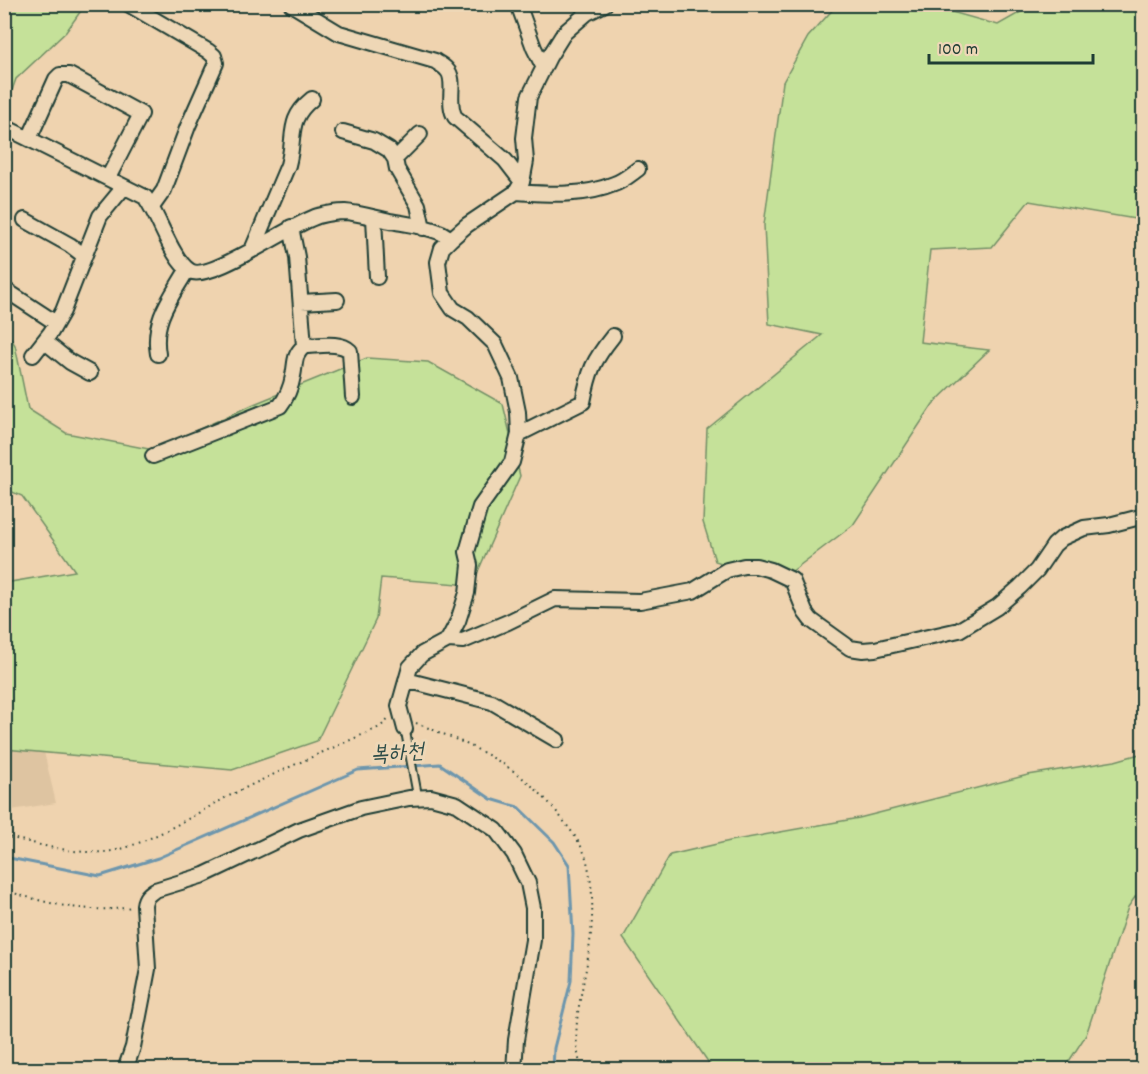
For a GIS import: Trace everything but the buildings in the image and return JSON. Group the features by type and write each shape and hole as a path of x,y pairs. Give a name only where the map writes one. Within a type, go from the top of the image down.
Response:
{"street":[{"path":"128,4 208,51 214,56 216,63 188,126 164,190 152,207"},
{"path":"291,4 339,33 435,61 447,69 451,77 450,111 505,160 519,187"},
{"path":"518,4 544,68"},
{"path":"448,640 458,621 467,593 470,565 467,552 480,507 512,462 519,434 518,412 511,378 495,344 468,318 453,309 442,293 438,262 442,248 451,239 519,187 526,161 525,118 529,97 564,33 587,13 605,5"},
{"path":"29,139 56,80 60,75 69,75 141,114 108,178"},
{"path":"252,250 288,165 297,113 312,99"},
{"path":"11,130 145,197 177,257 187,270 196,274 209,272 291,227 317,216 332,213 347,212 423,228 440,232 451,239"},
{"path":"342,132 374,141 389,150 418,205 423,228"},
{"path":"395,159 420,134"},
{"path":"519,187 557,194 603,188 616,184 638,169"},
{"path":"33,355 57,323 100,216 124,187"},
{"path":"374,218 377,277"},
{"path":"25,220 70,245 83,255"},
{"path":"153,456 280,406 288,396 294,375 294,358 304,346 291,227"},
{"path":"158,354 155,340 160,318 168,300 187,270"},
{"path":"4,289 57,323"},
{"path":"301,302 337,300"},
{"path":"519,434 583,402 589,372 596,358 613,336"},
{"path":"44,341 70,362 90,373"},
{"path":"304,346 347,347 350,351 352,397"},
{"path":"405,726 399,706 410,667 422,654 448,640 463,641 555,599 640,601 693,591 728,570 756,566 792,580 805,612 812,620 850,648 875,649 959,630 997,607 1020,587 1037,570 1062,537 1084,528 1109,525 1143,516"},
{"path":"406,680 492,702 557,741"},
{"path":"125,1070 133,1047 148,969 145,899 155,890 204,876 322,821 417,793 457,804 496,830 514,854 528,883 533,908 533,940 516,1040 514,1070"}],"lane":[{"path":"405,726 417,793"}],"path":[{"path":"4,836 65,850 105,852 122,848 171,828 298,761 380,727 389,720 399,706"},
{"path":"405,726 416,723 473,748 500,761 528,781 554,807 585,856 592,887 593,919 575,1031 576,1052 582,1070"},
{"path":"4,890 68,907 107,911 144,905"}],"shaded area":[{"path":"5,749 44,752 56,803 5,811"}],"green space":[{"path":"5,4 85,5 66,32 16,79 5,110"},
{"path":"837,5 927,5 998,25 1033,5 1143,5 1143,218 1141,220 1029,201 992,247 930,250 920,342 989,350 933,404 853,525 779,581 715,561 703,522 707,429 822,335 769,324 764,225 783,82 808,37"},
{"path":"4,327 15,345 28,409 66,433 154,450 254,404 367,358 428,362 503,404 520,476 472,585 381,578 376,619 317,741 232,770 5,749 5,583 75,571 22,496 5,489"},
{"path":"1143,753 1143,886 1128,907 1086,1035 1064,1069 713,1069 623,938 670,855 730,841 859,818 1028,775 1115,761"}],"waterway":[{"name":"복하천","path":"4,857 100,876 158,858 358,770 440,764 491,799 518,807 554,842 569,865 573,934 571,981 554,1048 553,1070"}]}
